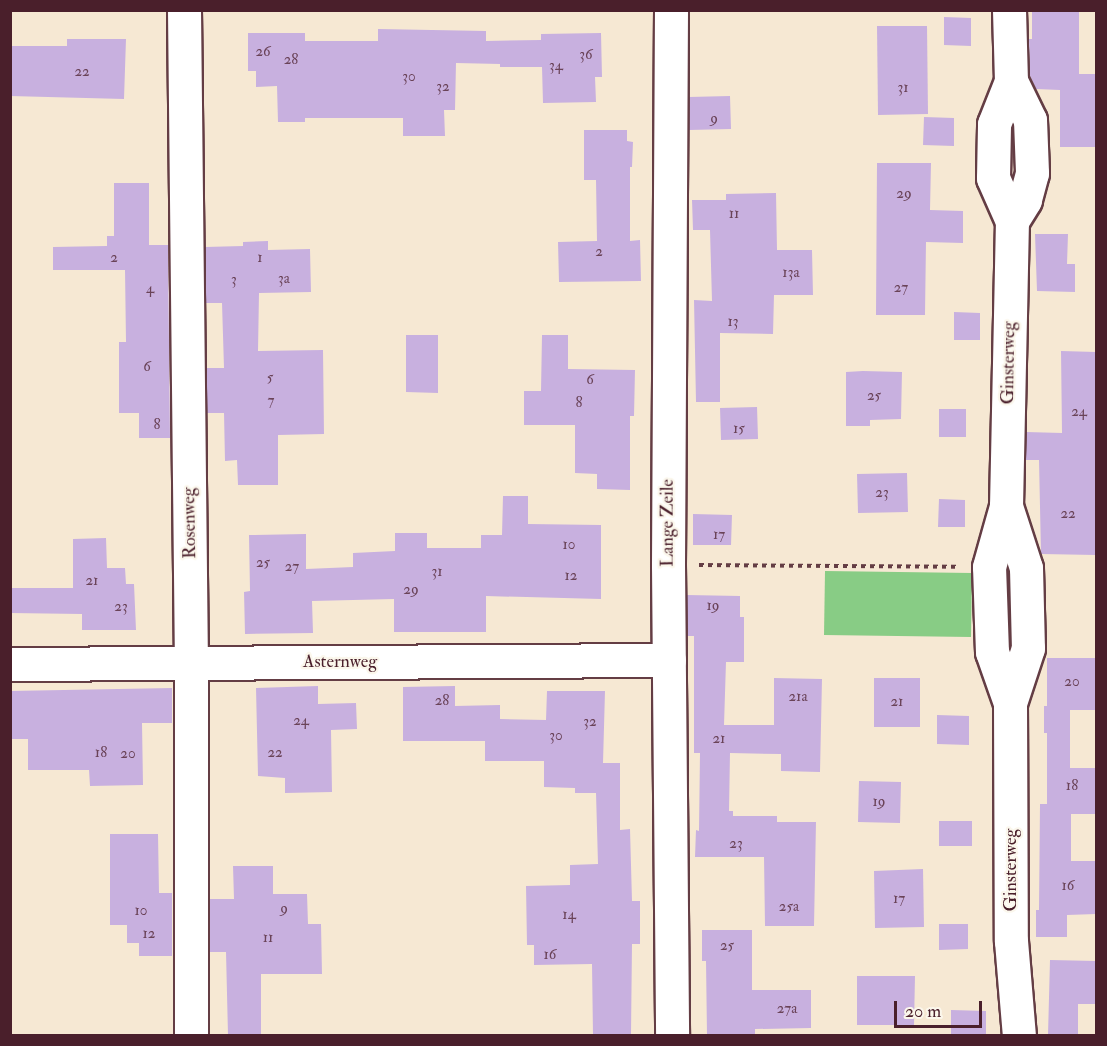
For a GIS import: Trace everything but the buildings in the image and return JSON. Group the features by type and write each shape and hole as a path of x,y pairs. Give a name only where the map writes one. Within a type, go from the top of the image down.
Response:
{"street":[{"name":"Rosenweg","path":"184,10 191,663 191,1035"},
{"name":"Lange Zeile","path":"670,10 668,565 672,1035"},
{"name":"Ginsterweg","path":"1009,10 1011,81 1030,120 1032,173 1025,200 1012,221 1006,506 989,567 992,652 1010,703"},
{"name":"Ginsterweg","path":"1006,506 1026,568 1028,648 1010,703 1011,941 1020,1035"},
{"name":"Asternweg","path":"10,664 669,660"}],"path":[{"path":"668,565 989,567"}],"green space":[{"path":"825,571 972,573 971,637 824,635"}]}
